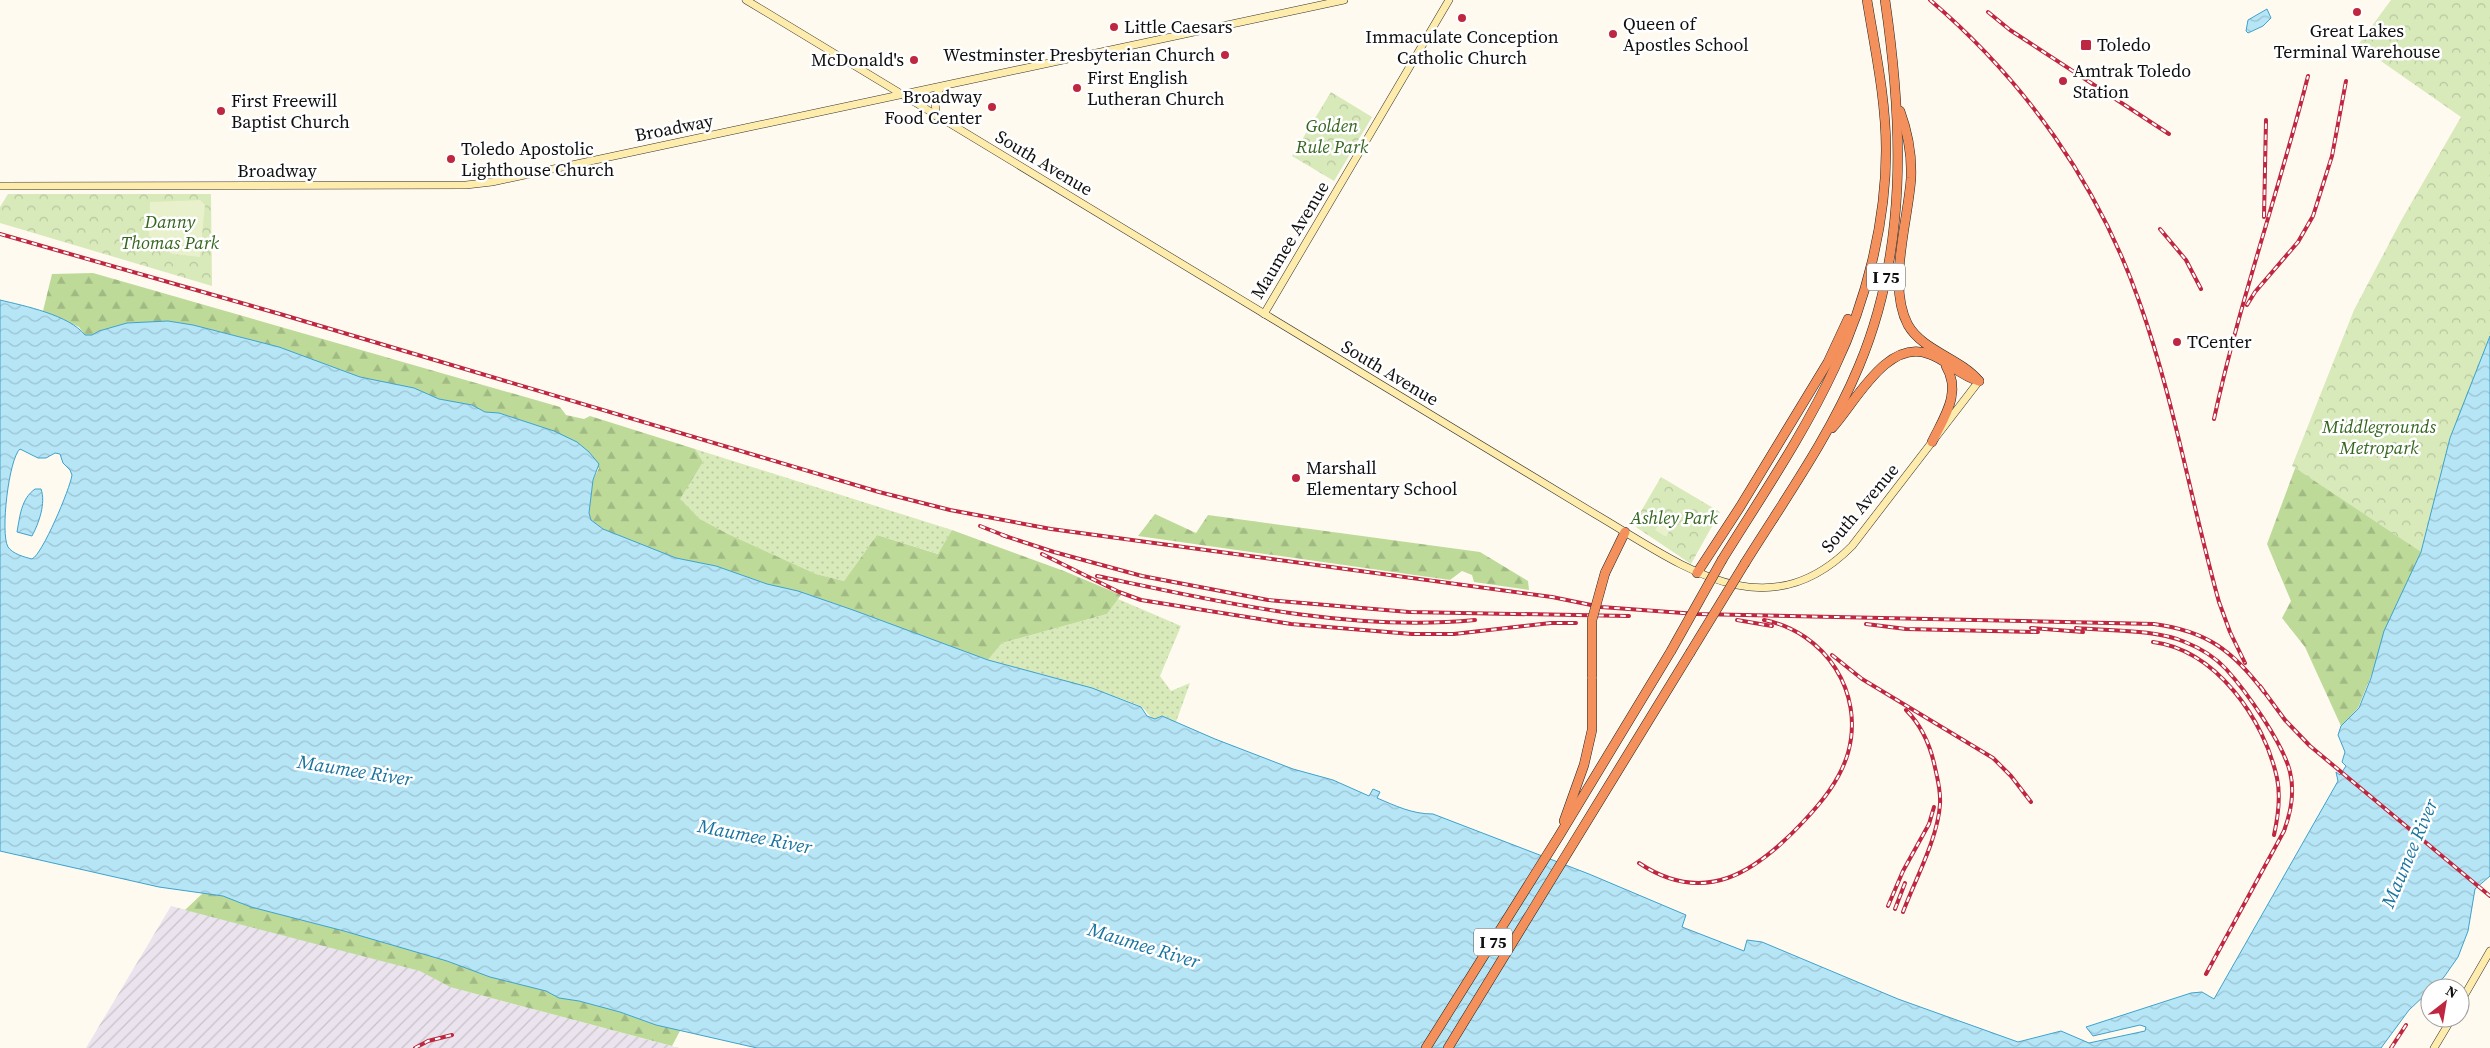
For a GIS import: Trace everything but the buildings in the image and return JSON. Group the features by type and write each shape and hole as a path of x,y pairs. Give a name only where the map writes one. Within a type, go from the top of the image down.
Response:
{"highway":[{"path":"1861,0 1864,14 1871,23"},
{"name":"I 75","path":"1426,1048 1559,836 1671,651 1722,560 1801,430 1835,369 1856,315 1874,251 1884,184 1886,149 1881,91 1867,0"},
{"name":"I 75","path":"1448,1048 1823,438 1859,365 1875,321 1888,272 1898,180 1898,104 1885,0"},
{"path":"1898,104 1910,142 1911,177 1898,289 1900,308 1909,327 1922,339 1972,372 1979,382"},
{"path":"1697,573 1740,507 1828,362 1854,305 1874,251"},
{"path":"1823,438 1875,374 1897,355 1919,351 1930,354 1968,378 1979,382"},
{"path":"1932,442 1953,395 1954,383 1945,363"},
{"path":"1559,836 1584,765 1592,730 1592,620 1605,573 1625,532"}],"street":[{"name":"South Avenue","path":"746,0 1625,532 1697,573 1730,585 1758,588 1791,585 1830,566 1852,546 1979,382"},
{"name":"Broadway","path":"0,186 478,184 1344,0"},
{"name":"Maumee Avenue","path":"1264,314 1449,0"},
{"path":"936,116 935,98 941,87"},
{"path":"2470,986 2490,951"},
{"path":"2434,1048 2446,1028"}],"shaded area":[{"path":"171,906 421,971 450,987 679,1048 86,1048"}],"green space":[{"name":"Middlegrounds Metropark","path":"2391,0 2490,0 2490,336 2457,418 2421,552 2292,466 2354,310 2402,219 2461,117 2358,45"},
{"name":"Golden Rule Park","path":"1331,92 1372,117 1334,181 1292,156"},
{"name":"Danny Thomas Park","path":"8,194 211,194 212,286 0,223 0,207"},
{"path":"200,200 205,205 200,257 172,254 149,236 150,202"},
{"path":"93,273 560,407 566,415 584,419 590,416 695,449 703,462 680,499 700,519 728,534 816,574 844,581 877,535 938,554 952,530 1064,571 1121,595 1107,614 1002,643 988,660 798,591 767,584 716,566 676,558 603,529 591,520 589,513 593,480 599,468 554,431 499,413 485,412 472,405 439,399 414,388 360,377 279,347 193,325 168,321 127,323 99,331 92,335 85,335 79,327 43,311 52,274"},
{"path":"2490,336 2431,510 2421,552 2358,708 2341,726 2305,647 2282,618 2291,601 2267,544 2303,447"},
{"path":"695,449 952,530 939,554 877,535 844,581 816,574 728,534 700,519 679,499 703,462"},
{"name":"Ashley Park","path":"1661,477 1720,512 1691,564 1633,525"},
{"path":"1666,513 1676,519 1666,537 1655,530"},
{"path":"1155,514 1196,533 1208,515 1480,552 1528,581 1529,590 1474,582 1472,575 1462,571 1450,580 1138,536"},
{"path":"1118,599 1181,626 1160,676 1171,691 1190,683 1176,722 1162,716 1155,719 1141,706 1120,698 988,660 1002,643 1107,614"},
{"path":"203,893 223,896 251,907 344,931 447,961 490,977 546,991 559,998 579,1001 620,1012 656,1025 681,1029 672,1046 450,987 420,971 185,910"}],"water":[{"path":"2267,9 2271,18 2263,26 2248,33 2246,31 2248,20"},
{"name":"Maumee River","path":"0,300 46,312 68,322 85,335 92,335 99,331 127,323 168,321 193,325 279,347 360,377 414,388 439,399 472,405 485,412 499,413 554,431 577,442 599,464 593,480 589,513 591,520 603,529 676,558 716,566 767,584 798,591 988,660 1092,688 1141,707 1147,716 1155,719 1162,716 1215,739 1293,769 1333,780 1369,796 1373,789 1380,792 1377,798 1391,804 1411,811 1433,814 1589,874 1686,915 1682,927 1744,951 1747,940 1762,942 1898,999 2018,1042 2061,1031 2089,1043 2145,1031 2146,1027 2140,1025 2093,1036 2086,1027 2191,993 2202,992 2214,999 2338,781 2336,772 2340,775 2346,766 2342,762 2345,752 2338,735 2341,726 2359,708 2371,678 2384,631 2421,552 2450,438 2490,336 2490,876 2475,889 2468,931 2458,957 2443,978 2420,978 2420,1000 2409,1010 2381,1048 757,1048 656,1025 620,1012 579,1001 559,998 546,991 490,977 447,961 344,931 251,907 223,896 159,887 0,851","holes":["20,449 38,458 46,458 55,453 60,454 63,463 72,475 49,534 37,555 32,559 22,556 8,547 5,512 9,480 12,466"]},
{"path":"35,489 41,489 43,500 39,519 32,536 17,532 24,503"}],"railway":[{"path":"1930,0 1965,31 1997,65 2055,137 2080,176 2122,258 2139,301 2162,375 2219,602 2230,632 2245,663"},
{"path":"1988,12 2010,30 2169,134"},
{"path":"2214,419 2235,333 2308,76"},
{"path":"2247,305 2255,292 2298,242 2313,216 2332,156 2346,81"},
{"path":"2264,217 2266,120"},
{"path":"2160,229 2186,260 2201,289"},
{"path":"0,234 280,314 879,492 950,510 1051,529 1552,597 1601,607 1697,614 2154,624 2189,632 2217,645 2230,654 2264,692"},
{"path":"980,526 1008,537"},
{"path":"1002,535 1054,552 1142,576 1268,600 1409,612 1629,616"},
{"path":"1042,554 1119,592 1141,600 1291,624 1412,634 1454,634 1551,623 1576,623"},
{"path":"1097,576 1238,605 1332,618 1427,623 1475,620"},
{"path":"1737,620 1772,626"},
{"path":"1639,863 1663,876 1686,882 1708,883 1728,878 1748,869 1785,840 1817,807 1830,790 1845,763 1852,730 1851,708 1845,687 1835,668 1822,651 1805,637 1786,627 1764,620"},
{"path":"1866,624 1906,629 2038,632"},
{"path":"2031,628 2083,632"},
{"path":"2076,628 2132,631 2160,635 2185,642 2207,653 2226,669 2243,690 2272,732 2286,760 2290,772 2292,794 2289,817 2284,831 2206,974"},
{"path":"2153,642 2176,648 2197,658 2234,691 2249,711 2271,756 2277,778 2279,792 2274,835"},
{"path":"1832,655 1862,679 1993,758 2011,776 2031,802"},
{"path":"2260,686 2285,720 2310,746 2490,896"},
{"path":"1903,912 1931,845 1940,799 1930,748 1924,734 1906,710"},
{"path":"1888,906 1903,871 1929,824 1934,807"},
{"path":"1895,909 1905,883"},
{"path":"2391,1048 2406,1025"},
{"path":"415,1048 428,1041 452,1035"}],"place":[{"name":"Great Lakes Terminal Warehouse","path":"2357,12"},
{"name":"Immaculate Conception Catholic Church","path":"1462,18"},
{"name":"Little Caesars","path":"1114,27"},
{"name":"Queen of Apostles School","path":"1613,34"},
{"name":"Toledo","path":"2086,45"},
{"name":"Westminster Presbyterian Church","path":"1225,55"},
{"name":"McDonald's","path":"914,60"},
{"name":"Amtrak Toledo Station","path":"2063,81"},
{"name":"First English Lutheran Church","path":"1077,88"},
{"name":"Broadway Food Center","path":"992,107"},
{"name":"First Freewill Baptist Church","path":"221,111"},
{"name":"Toledo Apostolic Lighthouse Church","path":"451,159"},
{"name":"TCenter","path":"2177,342"},
{"name":"Marshall Elementary School","path":"1296,478"}]}
